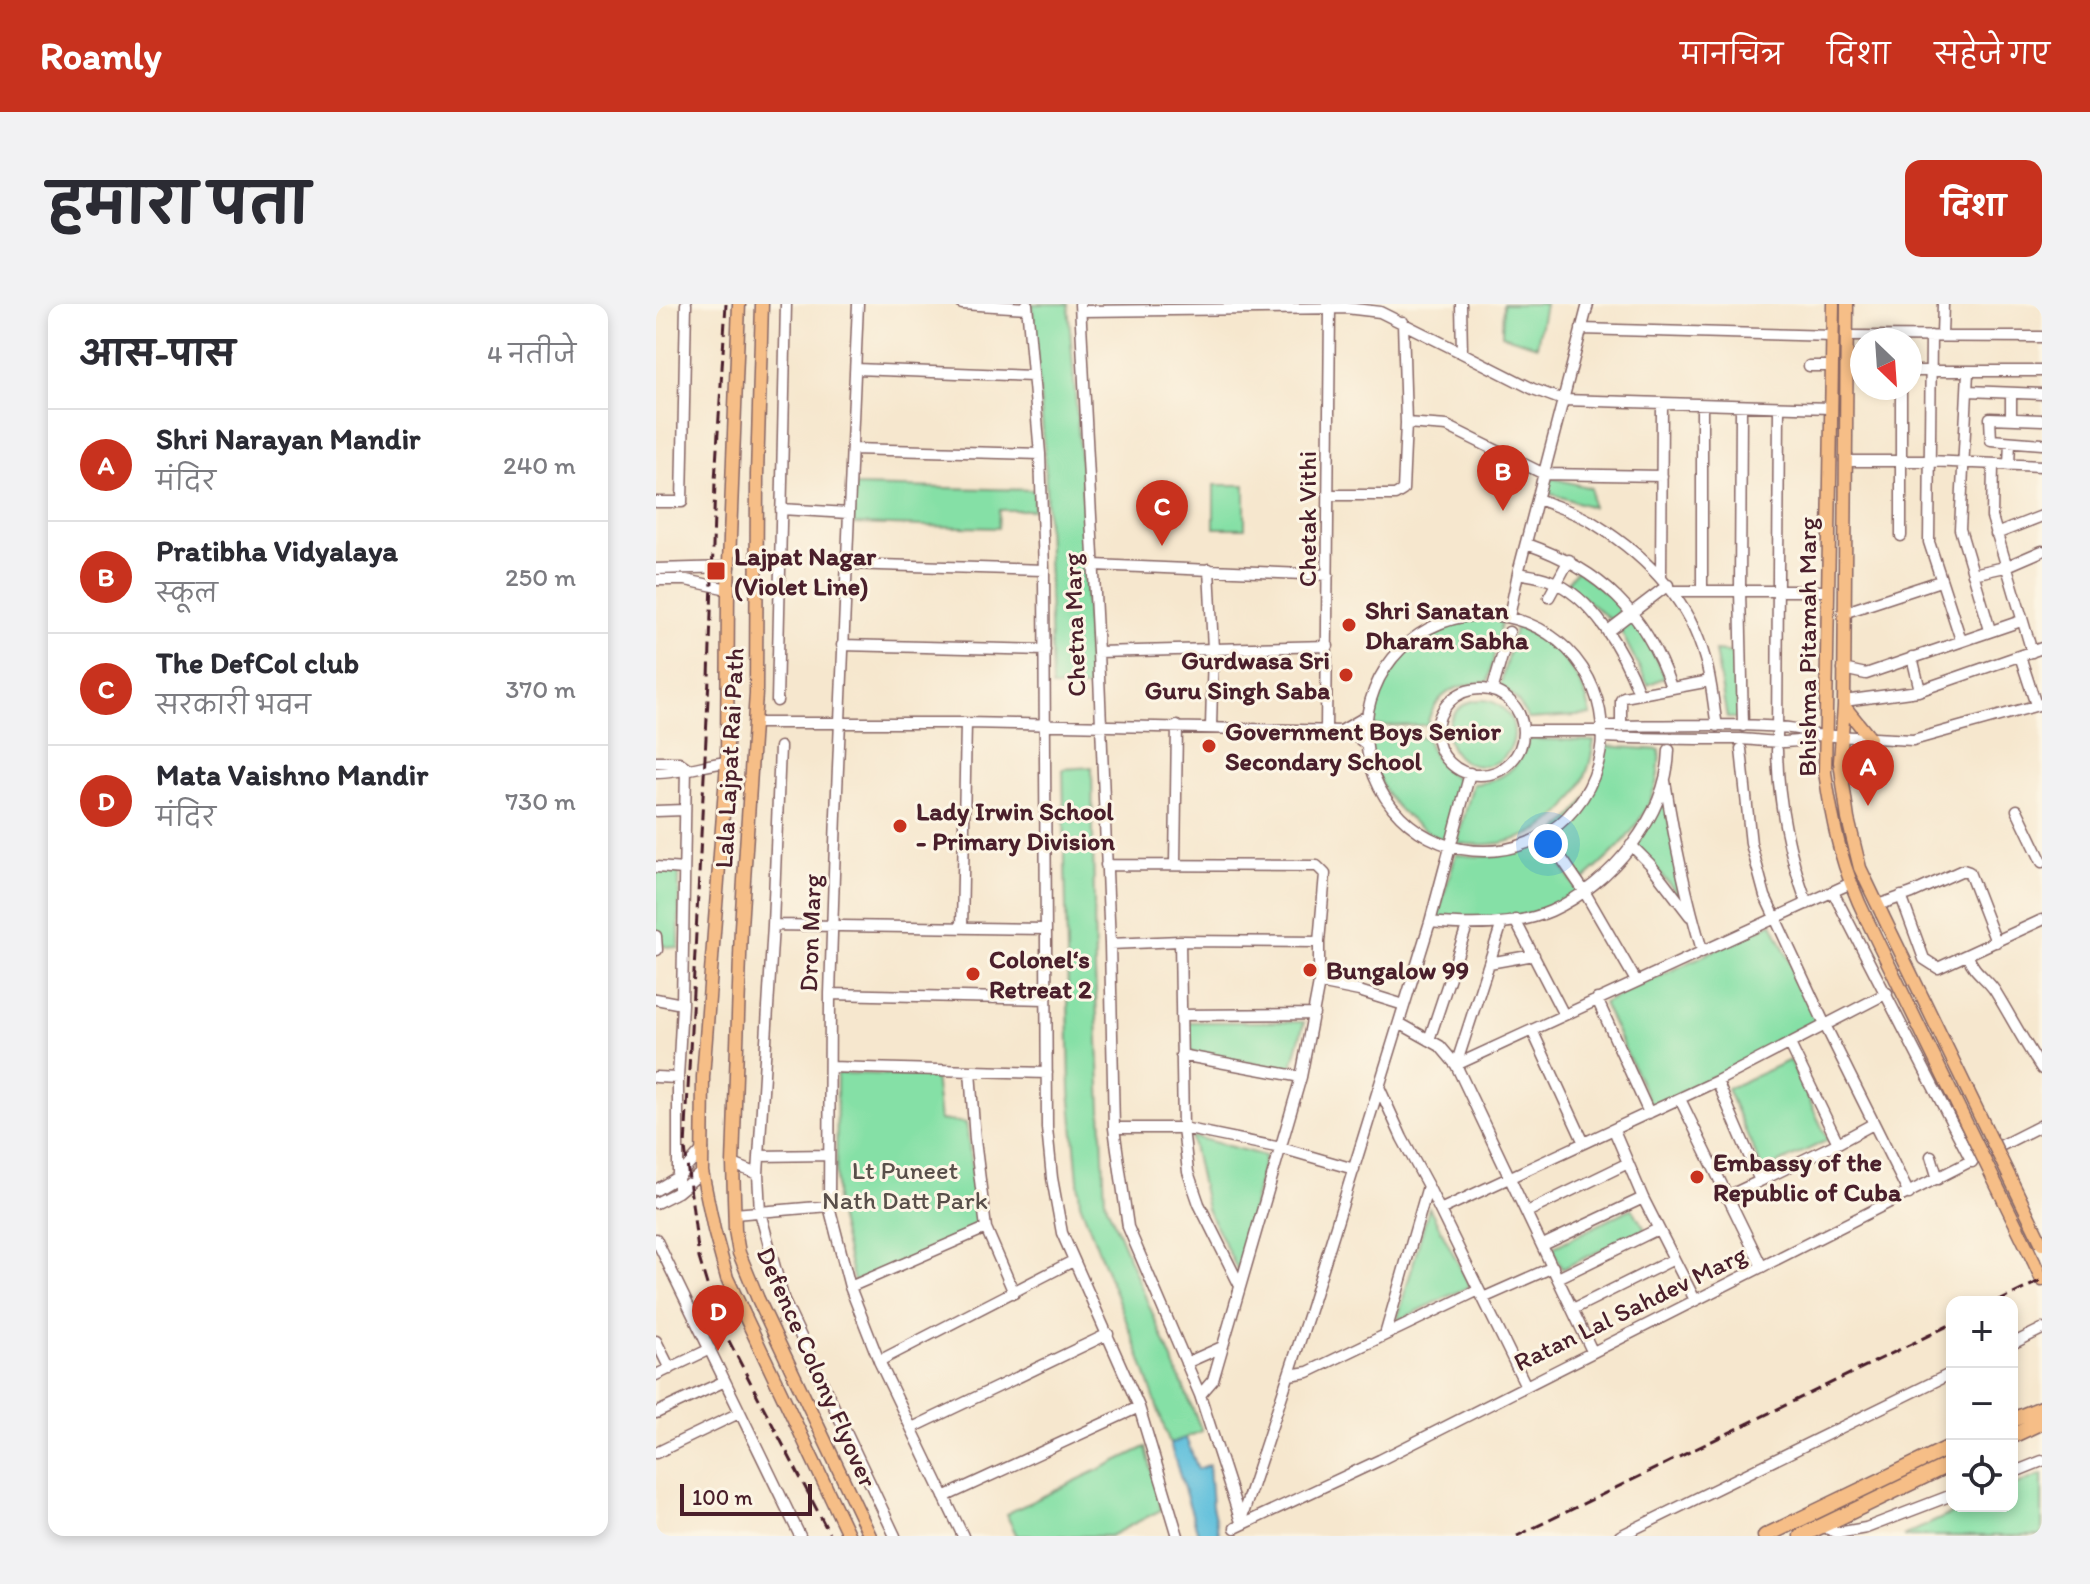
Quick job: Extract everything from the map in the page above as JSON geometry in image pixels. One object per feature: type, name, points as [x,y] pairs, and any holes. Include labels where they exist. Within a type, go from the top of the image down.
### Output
[{"type":"highway","points":[[2018,1418],[2042,1408]]},
{"type":"highway","points":[[2018,1433],[2042,1422]]},
{"type":"highway","points":[[1765,1536],[1946,1449]]},
{"type":"highway","points":[[1811,1532],[1946,1466]]},
{"type":"main road","name":"Lala Lajpat Rai Path","points":[[702,1172],[703,1077],[727,762],[728,589],[739,304]]},
{"type":"main road","name":"Lala Lajpat Rai Path","points":[[734,1214],[741,927],[755,723],[762,304]]},
{"type":"main road","name":"Bhishma Pitamah Marg","points":[[1833,304],[1828,591],[1820,736],[1832,820],[1849,884],[2042,1280]]},
{"type":"main road","name":"Bhishma Pitamah Marg","points":[[1847,304],[1844,704],[1840,762],[1848,819],[1860,868],[2042,1244]]},
{"type":"main road","points":[[1840,762],[1870,738],[1844,704]]},
{"type":"main road","name":"Defence Colony Flyover","points":[[702,1172],[727,1278],[849,1536]]},
{"type":"main road","name":"Defence Colony Flyover","points":[[734,1214],[739,1253],[758,1299],[870,1536]]},
{"type":"street","points":[[656,502],[682,502],[686,304]]},
{"type":"street","points":[[777,701],[786,304]]},
{"type":"street","name":"Dron Marg","points":[[858,304],[830,994],[829,1206],[850,1287],[879,1361],[963,1536]]},
{"type":"street","points":[[962,304],[1027,306],[1040,454],[1044,570],[1046,929],[1042,962],[1046,999],[1047,1128],[1052,1178],[1062,1233],[1139,1407],[1178,1536]]},
{"type":"street","points":[[1461,304],[1462,353]]},
{"type":"street","points":[[1509,617],[1588,304]]},
{"type":"street","points":[[1943,304],[1932,372],[1929,542],[1961,640]]},
{"type":"street","points":[[1080,308],[1380,308],[1533,389],[1563,400],[1831,408]]},
{"type":"street","name":"Chetna Marg","points":[[1080,308],[1098,652],[1114,1128],[1128,1227],[1200,1395],[1239,1523]]},
{"type":"street","name":"Chetak Vithi","points":[[1326,731],[1330,308]]},
{"type":"street","points":[[1329,495],[1401,493],[1406,423],[1403,322]]},
{"type":"street","points":[[1581,329],[1833,336]]},
{"type":"street","points":[[1847,336],[2042,337]]},
{"type":"street","points":[[1809,366],[1832,366]]},
{"type":"street","points":[[1846,367],[1850,367]]},
{"type":"street","points":[[856,369],[1032,376]]},
{"type":"street","points":[[1922,372],[2042,371]]},
{"type":"street","points":[[1968,372],[1960,529],[1990,630]]},
{"type":"street","points":[[1968,391],[2042,394]]},
{"type":"street","points":[[2011,393],[2011,418]]},
{"type":"street","points":[[1901,400],[1901,536]]},
{"type":"street","points":[[1662,403],[1667,584]]},
{"type":"street","points":[[1702,405],[1702,590]]},
{"type":"street","points":[[1741,407],[1743,726]]},
{"type":"street","points":[[1779,407],[1777,745],[1785,827],[1794,870],[1807,904]]},
{"type":"street","points":[[2042,420],[1990,418],[1991,440],[2042,444]]},
{"type":"street","points":[[1406,423],[1447,426],[1544,474],[1662,476]]},
{"type":"street","points":[[2009,465],[2010,442]]},
{"type":"street","points":[[852,449],[1040,454]]},
{"type":"street","points":[[1845,461],[2042,466]]},
{"type":"street","points":[[1844,704],[1920,690],[2037,650],[2021,621],[1990,511],[1993,465]]},
{"type":"street","points":[[1538,499],[1593,522],[1667,584],[1698,638],[1710,681],[1717,726]]},
{"type":"street","points":[[781,509],[848,513]]},
{"type":"street","points":[[1996,534],[2042,516]]},
{"type":"street","points":[[1527,544],[1569,560],[1612,591],[1634,612],[1659,656],[1671,687]]},
{"type":"street","points":[[1973,574],[2041,555]]},
{"type":"street","points":[[1549,597],[1569,560]]},
{"type":"street","points":[[847,564],[1044,570]]},
{"type":"street","points":[[1094,565],[1328,575]]},
{"type":"street","points":[[656,580],[730,567]]},
{"type":"street","points":[[656,569],[686,574],[728,589]]},
{"type":"street","points":[[1209,569],[1213,649],[1211,727]]},
{"type":"street","points":[[1518,573],[1556,583],[1585,606],[1608,631],[1639,693]]},
{"type":"street","points":[[1843,613],[1940,581]]},
{"type":"street","points":[[1667,584],[1702,590],[1828,591]]},
{"type":"street","points":[[1608,631],[1667,584]]},
{"type":"street","points":[[1466,616],[1509,617],[1530,623],[1550,634],[1581,664],[1592,683],[1600,704],[1597,770],[1582,800],[1545,834],[1528,842],[1489,851],[1451,846],[1415,829],[1387,800],[1373,773],[1366,744],[1367,716],[1381,676],[1393,658],[1426,630],[1466,616]]},
{"type":"street","points":[[1843,669],[1866,674],[2021,621]]},
{"type":"street","points":[[1492,691],[1509,632]]},
{"type":"street","points":[[842,645],[1045,650]]},
{"type":"street","points":[[1098,652],[1328,646]]},
{"type":"street","points":[[1523,731],[1601,731],[1777,745],[1820,736],[1913,740],[2039,704],[2020,656]]},
{"type":"street","points":[[1912,657],[1920,690]]},
{"type":"street","points":[[1621,727],[1622,698],[1710,681]]},
{"type":"street","points":[[1477,689],[1492,691],[1501,694],[1514,706],[1523,731],[1520,748],[1510,762],[1496,772],[1470,773],[1456,767],[1442,750],[1438,736],[1439,721],[1450,701],[1463,693],[1477,689]]},
{"type":"street","points":[[1341,731],[1367,716]]},
{"type":"street","points":[[755,723],[1046,724],[1341,731],[1351,733],[1366,744]]},
{"type":"street","points":[[962,928],[966,723]]},
{"type":"street","points":[[1175,864],[1177,726]]},
{"type":"street","points":[[1601,731],[1621,727],[1743,726],[1809,730],[1820,736]]},
{"type":"street","points":[[780,747],[758,1174],[760,1212],[784,1301],[895,1536]]},
{"type":"street","points":[[1741,749],[1753,855],[1774,918],[1909,1194]]},
{"type":"street","points":[[1430,922],[1467,926],[1502,923],[1550,911],[1584,891],[1631,845],[1653,809],[1665,780],[1669,750]]},
{"type":"street","points":[[656,762],[679,762],[686,767]]},
{"type":"street","points":[[656,773],[678,773],[686,767],[727,762]]},
{"type":"street","points":[[678,1192],[686,767]]},
{"type":"street","points":[[1239,1523],[1289,1375],[1399,1023],[1470,773]]},
{"type":"street","points":[[1665,780],[1675,847],[1702,950]]},
{"type":"street","points":[[656,811],[684,810]]},
{"type":"street","points":[[2017,810],[2042,862]]},
{"type":"street","points":[[1545,834],[1584,891],[1636,981]]},
{"type":"street","points":[[1631,845],[1650,864],[1693,920]]},
{"type":"street","points":[[1106,865],[1317,866],[1325,874],[1319,983],[1301,1077],[1213,1380],[1200,1395]]},
{"type":"street","points":[[656,867],[684,869]]},
{"type":"street","points":[[1880,909],[1901,896],[1963,870],[1969,872],[1996,942]]},
{"type":"street","points":[[1456,1065],[1849,884]]},
{"type":"street","points":[[1833,892],[1972,1162]]},
{"type":"street","points":[[1901,896],[1924,959],[1938,968],[2042,920]]},
{"type":"street","points":[[1515,920],[1564,1015]]},
{"type":"street","points":[[1456,1065],[1502,923]]},
{"type":"street","points":[[773,925],[1046,929]]},
{"type":"street","points":[[1429,1040],[1467,926]]},
{"type":"street","points":[[656,936],[657,950]]},
{"type":"street","points":[[1180,941],[1183,1128],[1188,1172],[1199,1204],[1239,1284]]},
{"type":"street","points":[[1110,944],[1319,942]]},
{"type":"street","points":[[1489,963],[1534,955]]},
{"type":"street","points":[[1968,956],[1972,968],[1993,987],[2042,1069]]},
{"type":"street","points":[[1319,983],[1404,1005]]},
{"type":"street","points":[[1440,1210],[1680,1099],[1887,993]]},
{"type":"street","points":[[830,994],[1046,999]]},
{"type":"street","points":[[1597,999],[1649,1113]]},
{"type":"street","points":[[656,1001],[682,1004]]},
{"type":"street","points":[[1181,1015],[1314,1014]]},
{"type":"street","points":[[1399,1023],[1440,1046],[1456,1065],[1592,1351]]},
{"type":"street","points":[[1532,1030],[1584,1143]]},
{"type":"street","points":[[1790,1044],[1838,1143]]},
{"type":"street","points":[[1181,1055],[1301,1077]]},
{"type":"street","points":[[830,1067],[1047,1073]]},
{"type":"street","points":[[970,1071],[986,1228],[1014,1293]]},
{"type":"street","points":[[656,1077],[678,1078]]},
{"type":"street","points":[[1717,1081],[1760,1181]]},
{"type":"street","points":[[1379,1087],[1525,1384]]},
{"type":"street","points":[[1680,1099],[1762,1267]]},
{"type":"street","points":[[1726,1197],[1873,1124]]},
{"type":"street","name":"Ratan Lal Sahdev Marg","points":[[1239,1523],[1380,1460],[1525,1384],[1559,1362],[1592,1351],[1695,1300],[1724,1281],[1762,1267],[2042,1125]]},
{"type":"street","points":[[1114,1128],[1183,1128],[1281,1148],[1354,1169]]},
{"type":"street","points":[[1614,1130],[1626,1164],[1695,1300]]},
{"type":"street","points":[[790,1142],[790,1156]]},
{"type":"street","points":[[656,1190],[679,1176],[703,1149]]},
{"type":"street","points":[[759,1156],[829,1155]]},
{"type":"street","points":[[1931,1156],[1938,1179]]},
{"type":"street","points":[[733,1164],[758,1174]]},
{"type":"street","points":[[1527,1212],[1626,1164]]},
{"type":"street","points":[[656,1203],[678,1192],[702,1172]]},
{"type":"street","points":[[1385,1335],[1428,1186]]},
{"type":"street","points":[[1543,1245],[1643,1198]]},
{"type":"street","points":[[734,1214],[829,1206]]},
{"type":"street","points":[[850,1287],[986,1228]]},
{"type":"street","points":[[1558,1278],[1658,1229]]},
{"type":"street","points":[[656,1239],[800,1536]]},
{"type":"street","points":[[1573,1309],[1674,1259]]},
{"type":"street","points":[[879,1361],[1073,1261]]},
{"type":"street","points":[[1289,1375],[1308,1372],[1385,1335],[1553,1267]]},
{"type":"street","points":[[2018,1341],[2042,1329]]},
{"type":"street","points":[[912,1428],[1108,1334]]},
{"type":"street","points":[[656,1341],[670,1369]]},
{"type":"street","points":[[1186,1363],[1222,1347]]},
{"type":"street","points":[[656,1375],[710,1349]]},
{"type":"street","points":[[1620,1536],[1946,1376]]},
{"type":"street","points":[[656,1413],[725,1381]]},
{"type":"street","points":[[944,1497],[1139,1407]]},
{"type":"street","points":[[656,1453],[739,1413]]},
{"type":"street","points":[[2018,1471],[2042,1461]]},
{"type":"street","points":[[1811,1532],[1852,1531],[1946,1497]]},
{"type":"green space","points":[[1032,304],[1068,304],[1082,479],[1089,688],[1052,687],[1045,455]]},
{"type":"green space","points":[[1503,304],[1545,304],[1537,346],[1502,335]]},
{"type":"green space","points":[[1548,477],[1591,488],[1592,507],[1545,492]]},
{"type":"green space","points":[[1214,485],[1245,485],[1245,528],[1214,528]]},
{"type":"green space","points":[[854,486],[1034,490],[1033,510],[999,510],[998,528],[853,524]]},
{"type":"green space","points":[[1577,570],[1626,609],[1615,623],[1566,584]]},
{"type":"green space","points":[[1487,618],[1502,620],[1488,682],[1449,692],[1436,705],[1427,725],[1372,726],[1381,692],[1409,648],[1438,628],[1455,622]]},
{"type":"green space","points":[[1635,618],[1665,677],[1648,685],[1618,626]]},
{"type":"green space","points":[[1516,625],[1543,640],[1565,660],[1581,685],[1591,715],[1528,719],[1517,700],[1500,686]]},
{"type":"green space","points":[[1715,651],[1737,653],[1737,718],[1727,718]]},
{"type":"green space","points":[[1481,700],[1494,702],[1509,715],[1514,733],[1512,746],[1499,761],[1481,766],[1468,764],[1453,751],[1448,733],[1450,720],[1463,705]]},
{"type":"green space","points":[[1426,737],[1439,763],[1462,781],[1445,841],[1415,823],[1392,801],[1376,773],[1369,738]]},
{"type":"green space","points":[[1529,739],[1594,741],[1588,768],[1578,791],[1552,821],[1518,839],[1478,845],[1457,843],[1473,784],[1493,780],[1509,771],[1521,758]]},
{"type":"green space","points":[[1605,746],[1660,750],[1657,778],[1650,801],[1635,827],[1616,850],[1583,880],[1552,836],[1587,796]]},
{"type":"green space","points":[[1092,767],[1095,972],[1105,1201],[1202,1431],[1170,1444],[1138,1351],[1080,1203],[1070,1090],[1063,769]]},
{"type":"green space","points":[[1664,796],[1684,902],[1636,845]]},
{"type":"green space","points":[[1544,839],[1578,891],[1544,909],[1518,917],[1478,920],[1437,918],[1456,854],[1501,855]]},
{"type":"green space","points":[[656,870],[679,870],[679,948],[664,946],[656,940]]},
{"type":"green space","points":[[1772,923],[1819,1024],[1652,1107],[1603,1003]]},
{"type":"green space","points":[[1183,1022],[1304,1022],[1291,1070],[1185,1051]]},
{"type":"green space","points":[[1790,1060],[1828,1140],[1763,1171],[1727,1089]]},
{"type":"green space","name":"Lt Puneet Nath Datt Park","points":[[837,1073],[935,1076],[940,1120],[966,1123],[980,1229],[854,1282],[836,1207]]},
{"type":"green space","points":[[1191,1136],[1265,1156],[1238,1271],[1207,1209]]},
{"type":"green space","points":[[1429,1207],[1470,1286],[1397,1321]]},
{"type":"green space","points":[[1632,1208],[1645,1229],[1562,1269],[1552,1248]]},
{"type":"green space","points":[[1146,1447],[1161,1510],[1110,1536],[1017,1536],[1006,1514]]},
{"type":"green space","points":[[2042,1474],[2042,1536],[1903,1536],[1955,1512],[2018,1512],[2018,1484]]},
{"type":"water","points":[[1186,1438],[1198,1469],[1209,1465],[1212,1506],[1219,1536],[1199,1536],[1170,1444]]},
{"type":"railway","points":[[726,304],[685,1148],[699,1258],[717,1318],[829,1533]]},
{"type":"railway","points":[[2009,1296],[2042,1280]]},
{"type":"railway","points":[[1517,1536],[1946,1327]]},
{"type":"place","name":"Pratibha Vidyalaya","points":[[1503,511]]},
{"type":"place","name":"The DefCol club","points":[[1162,546]]},
{"type":"place","name":"Lajpat Nagar (Violet Line)","points":[[716,571]]},
{"type":"place","name":"Shri Sanatan Dharam Sabha","points":[[1349,625]]},
{"type":"place","name":"Gurdwasa Sri Guru Singh Saba","points":[[1346,675]]},
{"type":"place","name":"Government Boys Senior Secondary School","points":[[1209,746]]},
{"type":"place","name":"Shri Narayan Mandir","points":[[1868,806]]},
{"type":"place","name":"Lady Irwin School - Primary Division","points":[[900,826]]},
{"type":"place","name":"Bungalow 99","points":[[1310,970]]},
{"type":"place","name":"Colonel‘s Retreat 2","points":[[973,974]]},
{"type":"place","name":"Embassy of the Republic of Cuba","points":[[1697,1177]]},
{"type":"place","name":"Mata Vaishno Mandir","points":[[718,1351]]}]
